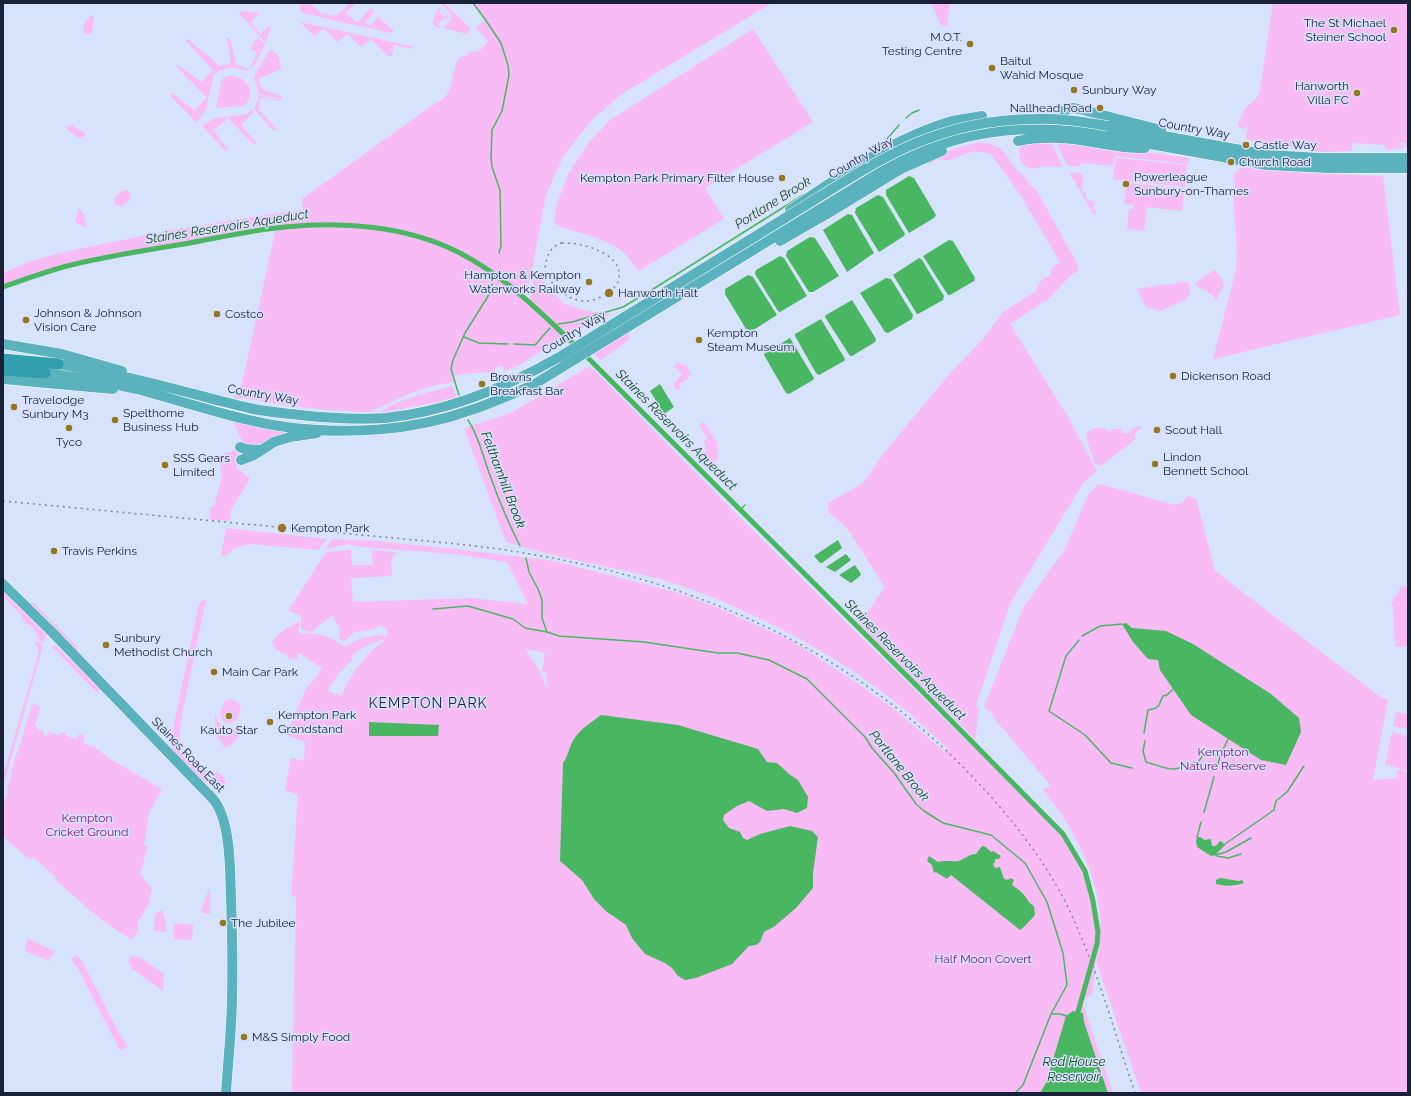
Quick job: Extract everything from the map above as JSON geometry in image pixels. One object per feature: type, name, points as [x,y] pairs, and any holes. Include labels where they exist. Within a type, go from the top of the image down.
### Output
[{"type":"highway","points":[[1063,111],[1072,108],[1079,109],[1181,134],[1219,147]]},
{"type":"highway","points":[[762,232],[781,216],[821,189],[905,140],[952,121],[982,116]]},
{"type":"highway","name":"Country Way","points":[[135,389],[248,419],[286,426],[327,431],[383,429],[417,424],[458,414],[503,398],[532,385],[563,361],[762,232],[886,158],[923,140],[954,130],[986,123],[1036,119],[1065,120],[1108,126],[1269,155],[1313,158],[1408,158]]},
{"type":"highway","name":"Country Way","points":[[166,386],[251,408],[333,418],[386,418],[430,410],[466,400],[507,385],[563,361],[700,283],[885,169],[923,150],[959,138],[1000,130],[1035,128],[1065,130],[1109,136],[1267,165],[1328,168],[1408,168]]},
{"type":"highway","points":[[1018,141],[1034,137],[1054,137],[1135,149],[1159,146]]},
{"type":"highway","points":[[700,283],[787,237],[918,160],[975,140],[988,140]]},
{"type":"highway","points":[[1347,158],[1408,153]]},
{"type":"highway","points":[[1328,168],[1408,174]]},
{"type":"highway","points":[[3,344],[39,349],[85,360],[166,386]]},
{"type":"highway","points":[[3,359],[58,364],[166,386]]},
{"type":"highway","points":[[3,370],[45,373],[80,378],[135,389]]},
{"type":"highway","points":[[3,379],[110,389],[135,389]]},
{"type":"highway","points":[[241,460],[254,455],[259,450],[274,442],[290,437],[327,431]]},
{"type":"highway","points":[[240,447],[259,450]]},
{"type":"highway","name":"Staines Road East","points":[[3,584],[50,630],[213,800],[222,813],[228,846],[233,952],[232,1011],[226,1093]]},
{"type":"green space","points":[[301,3],[310,3],[323,15],[326,13],[333,16],[339,14],[349,3],[357,3],[346,13],[357,23],[371,8],[375,11],[365,22],[370,26],[378,17],[394,31],[391,33],[302,13],[300,9]]},
{"type":"green space","points":[[440,3],[444,3],[471,29],[467,34],[443,28],[451,20],[451,17],[448,10]]},
{"type":"green space","points":[[474,3],[772,3],[622,94],[592,120],[564,155],[546,195],[532,270],[524,299],[529,302],[533,289],[534,272],[564,304],[587,311],[612,314],[573,332],[516,367],[505,371],[501,366],[496,367],[494,372],[453,375],[454,382],[419,390],[370,412],[326,410],[234,398],[236,394],[240,393],[276,228],[105,257],[36,275],[3,287],[3,273],[31,261],[64,252],[167,231],[303,210],[302,199],[441,100],[448,93],[456,64],[461,56],[468,56],[468,52],[476,52],[480,50],[488,41],[476,28],[485,20]]},
{"type":"green space","points":[[931,3],[950,3],[947,26],[941,25]]},
{"type":"green space","points":[[1273,3],[1406,3],[1408,5],[1408,148],[1406,147],[1405,142],[1398,143],[1403,145],[1404,148],[1386,150],[1384,145],[1353,143],[1351,151],[1322,152],[1247,140],[1246,134],[1249,126],[1242,129],[1239,127],[1238,123],[1246,107],[1256,99],[1260,90]]},
{"type":"green space","points":[[439,7],[441,9],[439,12],[444,17],[447,14],[447,20],[444,18],[438,24],[441,27],[438,28],[434,26],[433,19]]},
{"type":"green space","points":[[240,11],[259,13],[251,22],[260,34],[269,26],[271,27],[266,43],[239,13]]},
{"type":"green space","points":[[92,15],[94,17],[92,33],[86,34],[83,30],[84,26]]},
{"type":"green space","points":[[300,22],[411,46],[414,49],[394,45],[392,56],[388,56],[371,39],[361,47],[347,34],[337,42],[324,28],[314,36]]},
{"type":"green space","points":[[753,29],[813,122],[705,188],[724,219],[639,271],[625,254],[609,243],[556,224],[554,219],[557,204],[568,174],[587,145],[610,120]]},
{"type":"green space","points":[[227,38],[230,38],[236,64],[248,69],[247,71],[227,68],[214,74],[206,109],[197,123],[171,97],[172,93],[194,110],[207,98],[177,67],[178,65],[202,82],[213,70],[184,39],[189,40],[206,55],[207,54],[219,66],[231,63]]},
{"type":"green space","points":[[258,38],[265,44],[256,63],[249,71],[257,52],[251,49],[253,43]]},
{"type":"green space","points":[[272,50],[278,55],[281,69],[258,79],[263,90],[282,96],[281,99],[259,94],[254,77],[269,51]]},
{"type":"green space","points":[[229,76],[241,78],[245,82],[250,91],[248,101],[244,106],[216,108],[221,82],[223,78]]},
{"type":"green space","points":[[258,95],[281,100],[261,97],[258,109],[277,129],[274,131],[254,109],[258,100]]},
{"type":"green space","points":[[252,110],[254,111],[241,125],[257,143],[253,144],[227,117],[247,114]]},
{"type":"green space","points":[[225,117],[227,119],[214,130],[229,150],[225,150],[202,126],[215,118]]},
{"type":"green space","points":[[72,124],[85,133],[85,136],[79,138],[66,129]]},
{"type":"green space","points":[[1050,140],[1063,167],[1046,166],[1032,169],[1023,165],[1020,159],[1019,150],[1024,143]]},
{"type":"green space","points":[[1058,142],[1087,147],[1103,146],[1189,158],[1188,164],[1115,156],[1113,166],[1081,163],[1080,167],[1067,165],[1057,144]]},
{"type":"green space","points":[[977,143],[987,143],[1000,148],[1015,168],[1037,191],[1078,265],[1078,270],[1069,277],[1045,302],[1040,302],[1041,304],[1010,324],[1068,417],[1097,471],[1083,483],[1010,604],[976,705],[979,711],[975,739],[859,624],[885,587],[846,527],[829,513],[828,503],[863,483],[884,453],[946,378],[984,338],[1003,312],[1035,292],[1036,294],[1040,282],[1044,278],[1050,276],[1052,268],[1060,262],[1021,196],[991,154],[972,152],[952,160],[936,159],[933,163],[924,164],[923,160],[960,147]]},
{"type":"green space","points":[[1116,158],[1187,165],[1185,187],[1113,179]]},
{"type":"green space","points":[[1239,168],[1259,168],[1307,173],[1383,176],[1400,315],[1213,359],[1236,270],[1237,254],[1233,189],[1235,186],[1234,175]]},
{"type":"green space","points":[[1069,172],[1080,173],[1083,176],[1082,191],[1086,192],[1086,197],[1088,200],[1094,201],[1093,210],[1096,210],[1095,215],[1094,215]]},
{"type":"green space","points":[[1127,183],[1185,189],[1182,211],[1147,207],[1144,231],[1127,229],[1129,209],[1133,209],[1134,205],[1124,204]]},
{"type":"green space","points":[[127,190],[131,194],[129,201],[121,206],[115,205],[116,197]]},
{"type":"green space","points":[[79,207],[84,215],[87,228],[75,222]]},
{"type":"green space","points":[[1214,270],[1221,277],[1224,286],[1216,300],[1211,294],[1195,285],[1198,281]]},
{"type":"green space","points":[[1180,282],[1188,282],[1191,292],[1185,300],[1160,311],[1146,307],[1137,289],[1167,284],[1172,285]]},
{"type":"green space","points":[[627,331],[629,334],[629,340],[601,360],[593,353]]},
{"type":"green space","points":[[678,362],[682,365],[686,365],[691,374],[687,377],[688,379],[679,384],[681,388],[676,390],[674,385],[679,377],[683,375],[674,366]]},
{"type":"green space","name":"Half Moon Covert","points":[[590,366],[742,520],[971,745],[976,745],[1063,834],[1085,871],[1093,901],[1098,932],[1093,992],[1082,1002],[1113,1093],[292,1093],[296,897],[291,896],[298,795],[285,790],[291,758],[304,761],[305,742],[286,735],[307,687],[316,678],[322,668],[299,653],[296,660],[287,658],[287,654],[282,653],[274,647],[272,642],[281,632],[299,621],[300,626],[298,630],[300,634],[318,634],[345,647],[355,641],[365,638],[387,635],[387,630],[381,625],[374,629],[355,632],[343,642],[339,638],[340,628],[334,619],[334,615],[312,632],[301,630],[301,617],[288,611],[326,552],[351,550],[352,565],[373,565],[371,550],[396,552],[391,560],[392,576],[351,579],[353,602],[471,598],[528,604],[507,562],[454,554],[361,547],[347,544],[326,549],[332,539],[376,541],[554,561],[675,592],[718,608],[792,641],[894,709],[945,752],[947,748],[902,707],[851,670],[825,653],[741,609],[682,586],[655,578],[562,557],[506,542],[464,428],[511,413]],"holes":[[[383,639],[384,641],[377,646],[359,666],[349,680],[342,696],[328,691],[338,674],[353,659],[351,656],[366,646]],[[525,649],[545,653],[542,671],[546,672],[547,688],[539,670]]]},
{"type":"green space","points":[[453,386],[457,397],[380,413],[386,408],[404,400]]},
{"type":"green space","points":[[233,420],[294,433],[257,448],[245,445]]},
{"type":"green space","points":[[704,422],[717,442],[718,459],[713,465],[708,465],[702,457],[706,449],[704,441],[707,438],[699,425]]},
{"type":"green space","points":[[1142,426],[1142,428],[1134,435],[1136,439],[1101,466],[1095,464],[1086,437],[1088,431],[1096,428],[1105,428],[1109,432],[1113,429],[1120,429],[1123,433],[1128,433],[1133,428]]},
{"type":"green space","points":[[236,450],[238,454],[236,468],[250,479],[231,510],[230,521],[210,520],[211,506],[214,507],[222,476],[220,464],[224,453],[231,452]]},
{"type":"green space","name":"Kempton Nature Reserve","points":[[1100,484],[1175,505],[1183,502],[1188,496],[1196,498],[1215,571],[1379,696],[1388,700],[1373,780],[1398,778],[1397,771],[1401,769],[1408,773],[1408,1093],[1141,1093],[1096,961],[1100,948],[1101,922],[1094,881],[1086,861],[1067,823],[1042,789],[1051,786],[994,718],[993,714],[984,707],[1023,608],[1065,549],[1088,495],[1097,485]]},
{"type":"green space","points":[[226,528],[327,539],[318,550],[251,544],[237,547],[225,556],[221,556]]},
{"type":"green space","points":[[1402,586],[1408,588],[1408,646],[1397,647],[1395,646],[1393,606],[1391,603]]},
{"type":"green space","points":[[3,589],[47,632],[44,642],[40,641],[34,629],[23,621],[21,615],[3,596]]},
{"type":"green space","points":[[206,600],[182,715],[179,742],[182,751],[195,765],[203,771],[217,772],[223,776],[226,781],[222,791],[211,784],[203,783],[174,753],[171,745],[199,604]]},
{"type":"green space","points":[[34,603],[77,647],[77,650],[75,651],[30,605]]},
{"type":"green space","points":[[36,641],[41,643],[42,649],[3,787],[3,776],[39,652],[35,644]]},
{"type":"green space","points":[[55,645],[99,688],[98,694],[52,647]]},
{"type":"green space","points":[[231,699],[238,702],[241,709],[236,720],[229,724],[223,721],[220,714],[224,702]]},
{"type":"green space","name":"Kempton Cricket Ground","points":[[33,703],[38,705],[40,708],[35,724],[39,731],[42,730],[44,733],[43,735],[48,736],[47,734],[49,732],[59,735],[63,732],[66,733],[67,736],[76,739],[79,734],[84,736],[83,742],[88,746],[93,746],[110,759],[162,789],[149,813],[144,845],[148,846],[140,874],[152,889],[150,901],[137,922],[138,931],[132,939],[111,927],[101,919],[55,880],[56,877],[34,858],[29,859],[3,835],[3,804],[7,795],[7,787],[11,778],[14,760]]},
{"type":"green space","points":[[1396,712],[1408,714],[1408,729],[1393,726]]},
{"type":"green space","points":[[215,714],[219,723],[225,728],[236,729],[241,727],[236,740],[225,748],[216,732]]},
{"type":"green space","points":[[1392,732],[1408,736],[1408,770],[1385,765]]},
{"type":"green space","points":[[210,889],[210,914],[201,912]]},
{"type":"green space","points":[[162,910],[166,925],[166,932],[154,931],[155,914]]},
{"type":"green space","points":[[174,923],[193,925],[192,940],[174,939]]},
{"type":"green space","points":[[27,938],[55,952],[49,961],[25,951]]},
{"type":"green space","points":[[77,955],[83,963],[118,1031],[128,1047],[120,1050],[77,967],[71,959]]},
{"type":"green space","points":[[131,956],[139,957],[164,974],[163,991],[132,969],[128,961]]},
{"type":"water","points":[[909,176],[914,178],[936,215],[934,218],[909,233],[886,195],[886,190]]},
{"type":"water","points":[[878,195],[883,197],[905,234],[879,252],[855,213],[856,208]]},
{"type":"water","points":[[848,214],[852,215],[874,253],[847,272],[823,230]]},
{"type":"water","points":[[810,237],[815,238],[839,276],[813,292],[809,292],[786,256],[787,251]]},
{"type":"water","points":[[949,240],[953,241],[975,278],[974,281],[948,295],[923,256]]},
{"type":"water","points":[[780,256],[784,258],[807,296],[780,312],[755,274],[756,270]]},
{"type":"water","points":[[919,258],[922,260],[944,296],[943,300],[917,314],[893,275]]},
{"type":"water","points":[[748,275],[753,277],[777,315],[752,331],[746,329],[725,294],[725,289]]},
{"type":"water","points":[[886,278],[891,279],[913,315],[912,319],[888,333],[885,332],[860,293]]},
{"type":"water","points":[[852,300],[876,339],[875,342],[850,356],[825,317]]},
{"type":"water","points":[[821,319],[845,359],[819,375],[816,373],[795,334]]},
{"type":"water","points":[[790,338],[814,378],[789,394],[786,393],[764,355]]},
{"type":"water","points":[[660,384],[674,407],[664,414],[650,391]]},
{"type":"water","points":[[838,540],[842,548],[820,563],[814,556]]},
{"type":"water","points":[[846,554],[851,560],[835,572],[826,567]]},
{"type":"water","points":[[855,565],[861,574],[851,583],[839,575]]},
{"type":"water","points":[[1126,623],[1132,628],[1166,631],[1193,644],[1271,694],[1299,718],[1301,732],[1286,765],[1261,760],[1191,715],[1160,670],[1158,660],[1148,659],[1133,642],[1122,624]]},
{"type":"water","points":[[601,715],[678,725],[758,749],[767,762],[777,763],[798,780],[808,797],[807,808],[797,813],[784,809],[767,811],[749,801],[737,806],[724,815],[723,820],[729,828],[740,832],[743,838],[747,840],[760,834],[790,826],[812,831],[818,837],[813,873],[813,888],[796,908],[775,926],[764,932],[760,942],[756,945],[749,946],[732,964],[696,978],[685,980],[678,976],[672,968],[665,963],[645,954],[632,938],[626,925],[607,912],[594,899],[582,880],[560,861],[563,763],[572,742],[579,732]]},
{"type":"water","points":[[369,722],[439,725],[438,736],[369,736]]},
{"type":"water","points":[[1197,837],[1205,840],[1210,839],[1212,846],[1216,846],[1220,841],[1225,845],[1215,855],[1211,856],[1197,847]]},
{"type":"water","points":[[982,846],[1001,856],[999,859],[995,859],[993,864],[995,868],[1000,867],[1004,879],[1008,880],[1010,878],[1014,880],[1012,885],[1021,891],[1034,906],[1035,915],[1020,930],[951,875],[947,879],[936,872],[934,873],[932,865],[927,861],[929,856],[938,862],[958,861],[976,854]]},
{"type":"water","points":[[1220,878],[1239,881],[1242,880],[1244,883],[1230,886],[1216,884],[1216,880]]},
{"type":"water","name":"Red House Reservoir","points":[[1073,1011],[1083,1013],[1084,1022],[1108,1093],[1040,1093],[1046,1083],[1066,1016]]},
{"type":"waterway","name":"Felthamhill Brook","points":[[473,3],[501,43],[508,65],[509,75],[502,111],[492,130],[492,167],[500,190],[501,246],[499,253]]},
{"type":"waterway","name":"Portlane Brook","points":[[906,118],[919,110]]},
{"type":"waterway","name":"Portlane Brook","points":[[881,146],[899,125]]},
{"type":"waterway","name":"Portlane Brook","points":[[650,291],[803,195]]},
{"type":"waterway","name":"Staines Reservoirs Aqueduct","points":[[3,287],[45,272],[127,253],[260,230],[307,225],[352,225],[396,231],[417,236],[458,252],[507,283],[577,347]]},
{"type":"waterway","name":"Felthamhill Brook","points":[[459,395],[451,369],[453,360],[465,333],[490,293],[492,284]]},
{"type":"waterway","name":"Portlane Brook","points":[[558,324],[572,322],[623,307],[643,295]]},
{"type":"waterway","name":"Portlane Brook","points":[[514,344],[535,345],[550,328]]},
{"type":"waterway","name":"Portlane Brook","points":[[464,337],[479,343],[508,344]]},
{"type":"waterway","name":"Staines Reservoirs Aqueduct","points":[[583,353],[1063,834],[1085,871],[1093,901],[1098,932],[1097,944],[1078,1012]]},
{"type":"waterway","name":"Felthamhill Brook","points":[[468,420],[476,434],[497,495],[520,546]]},
{"type":"waterway","name":"Staines Reservoirs Aqueduct","points":[[740,510],[745,505]]},
{"type":"waterway","name":"Felthamhill Brook","points":[[526,558],[529,572],[542,600],[542,618],[547,632]]},
{"type":"waterway","name":"Portlane Brook","points":[[433,609],[468,606],[513,619],[525,628],[559,636],[644,642],[718,653],[737,653],[769,660],[807,679],[865,737],[872,748],[895,774],[916,804],[943,823],[991,835],[1025,863],[1047,902],[1063,953],[1067,985],[1051,1014],[1023,1085],[1015,1093]]},
{"type":"waterway","points":[[1082,636],[1100,626],[1122,624]]},
{"type":"waterway","points":[[1079,640],[1066,656],[1049,711],[1085,735],[1111,763],[1132,768]]},
{"type":"waterway","points":[[1144,733],[1148,710],[1156,708],[1163,696],[1167,695],[1173,689]]},
{"type":"waterway","points":[[1218,764],[1228,739]]},
{"type":"waterway","points":[[1145,741],[1143,751],[1146,762],[1169,769],[1198,762],[1205,753],[1211,753],[1219,756]]},
{"type":"waterway","points":[[1225,844],[1274,810],[1276,801],[1287,792],[1304,766]]},
{"type":"waterway","points":[[1204,812],[1214,777]]},
{"type":"waterway","points":[[1197,837],[1201,822]]},
{"type":"waterway","points":[[1215,855],[1226,852],[1251,838]]},
{"type":"waterway","points":[[1217,856],[1228,858],[1241,854]]},
{"type":"waterway","points":[[1051,1014],[1061,1014],[1066,1016]]},
{"type":"railway","points":[[562,243],[589,247],[608,256],[618,269],[618,283],[612,290],[597,299],[580,301],[563,293],[549,279],[545,269],[546,260],[549,253],[554,247],[562,243]]},
{"type":"railway","points":[[3,501],[457,544],[527,553],[596,567],[662,586],[726,609],[788,638],[847,673],[903,713],[957,761],[999,806],[1025,838],[1059,890],[1082,939],[1101,990],[1135,1093]]},
{"type":"place","name":"The St Michael Steiner School","points":[[1394,30]]},
{"type":"place","name":"M.O.T. Testing Centre","points":[[970,44]]},
{"type":"place","name":"Baitul Wahid Mosque","points":[[992,68]]},
{"type":"place","name":"Sunbury Way","points":[[1074,90]]},
{"type":"place","name":"Hanworth Villa FC","points":[[1357,93]]},
{"type":"place","name":"Nallhead Road","points":[[1100,108]]},
{"type":"place","name":"Castle Way","points":[[1246,145]]},
{"type":"place","name":"Church Road","points":[[1231,162]]},
{"type":"place","name":"Kempton Park Primary Filter House","points":[[782,178]]},
{"type":"place","name":"Powerleague Sunbury-on-Thames","points":[[1126,184]]},
{"type":"place","name":"Hampton & Kempton Waterworks Railway","points":[[589,282]]},
{"type":"place","name":"Hanworth Halt","points":[[609,293]]},
{"type":"place","name":"Costco","points":[[217,314]]},
{"type":"place","name":"Johnson & Johnson Vision Care","points":[[26,320]]},
{"type":"place","name":"Kempton Steam Museum","points":[[699,340]]},
{"type":"place","name":"Dickenson Road","points":[[1173,376]]},
{"type":"place","name":"Browns Breakfast Bar","points":[[482,384]]},
{"type":"place","name":"Travelodge Sunbury M3","points":[[14,407]]},
{"type":"place","name":"Spelthorne Business Hub","points":[[115,420]]},
{"type":"place","name":"Tyco","points":[[69,428]]},
{"type":"place","name":"Scout Hall","points":[[1157,430]]},
{"type":"place","name":"Lindon Bennett School","points":[[1155,464]]},
{"type":"place","name":"SSS Gears Limited","points":[[165,465]]},
{"type":"place","name":"Kempton Park","points":[[282,528]]},
{"type":"place","name":"Travis Perkins","points":[[54,551]]},
{"type":"place","name":"Sunbury Methodist Church","points":[[106,645]]},
{"type":"place","name":"Main Car Park","points":[[214,672]]},
{"type":"place","name":"Kauto Star","points":[[229,716]]},
{"type":"place","name":"Kempton Park Grandstand","points":[[270,722]]},
{"type":"place","name":"The Jubilee","points":[[223,923]]},
{"type":"place","name":"M&S Simply Food","points":[[244,1037]]},
{"type":"district","name":"KEMPTON PARK","points":[[428,704]]}]
